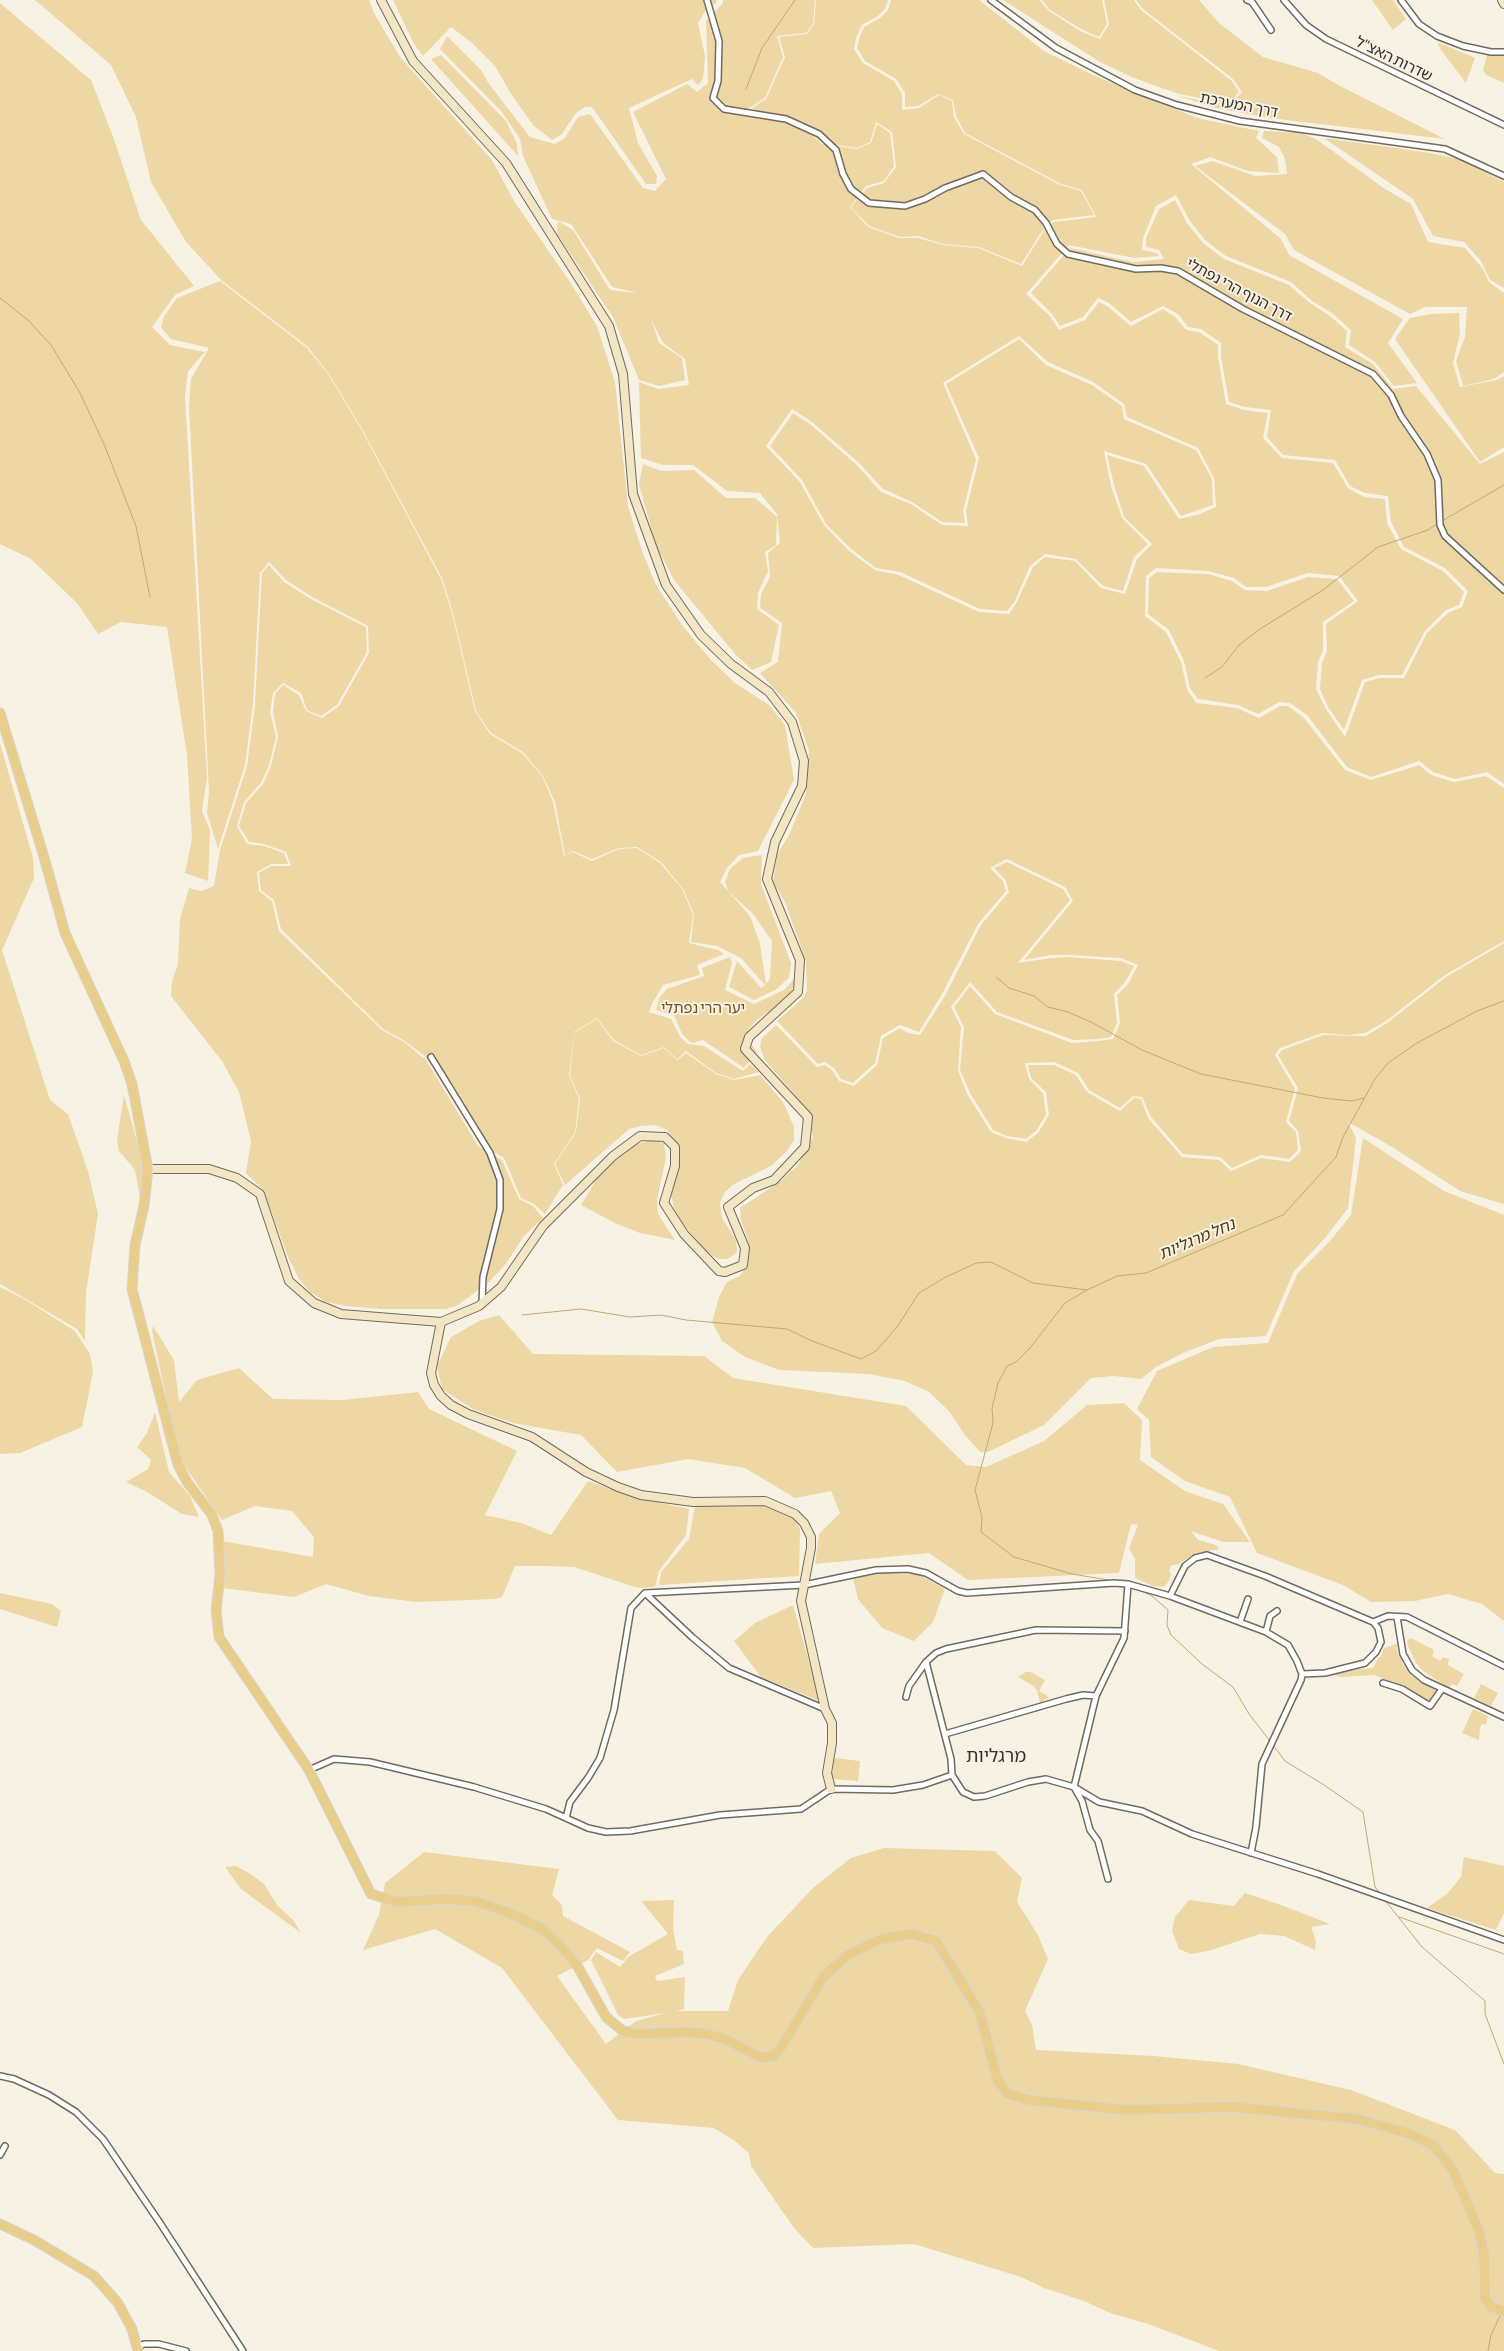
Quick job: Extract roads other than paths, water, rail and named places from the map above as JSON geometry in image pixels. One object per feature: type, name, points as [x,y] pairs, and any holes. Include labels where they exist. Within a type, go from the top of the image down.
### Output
[{"type":"main road","points":[[148,1169],[209,1169],[237,1178],[260,1194],[289,1281],[314,1303],[341,1314],[441,1322],[482,1304],[500,1287],[543,1226],[613,1156],[640,1136],[664,1137],[675,1147],[674,1166],[664,1203],[684,1234],[719,1271],[725,1272],[743,1265],[745,1248],[728,1206],[753,1188],[774,1180],[805,1147],[808,1117],[744,1049],[749,1037],[798,992],[800,960],[767,879],[775,842],[802,786],[804,761],[792,722],[768,692],[731,664],[701,635],[666,585],[633,494],[623,374],[609,326],[506,162],[413,61],[381,0]]},
{"type":"main road","points":[[1502,0],[1504,4]]},
{"type":"main road","points":[[0,713],[65,933],[124,1061],[129,1076],[148,1169],[144,1206],[135,1245],[132,1289],[178,1465],[187,1482],[212,1515],[218,1531],[220,1568],[216,1616],[219,1637],[309,1770],[371,1894],[397,1902],[445,1899],[474,1901],[498,1908],[542,1930],[559,1944],[578,1967],[606,2017],[627,2032],[638,2034],[696,2032],[727,2040],[762,2058],[773,2056],[782,2046],[824,1976],[848,1955],[881,1939],[911,1934],[936,1941],[979,2011],[998,2080],[1008,2094],[1029,2100],[1125,2110],[1232,2106],[1358,2119],[1410,2134],[1433,2145],[1453,2170],[1479,2231],[1484,2254],[1485,2298],[1491,2307],[1504,2311]]},
{"type":"main road","points":[[441,1322],[431,1373],[434,1384],[441,1396],[451,1405],[468,1414],[532,1437],[586,1472],[618,1487],[642,1495],[693,1502],[765,1501],[790,1512],[804,1523],[811,1537],[811,1554],[801,1601],[825,1709],[832,1723],[832,1744],[827,1772],[831,1789]]},
{"type":"main road","points":[[0,2224],[34,2240],[94,2276],[118,2303],[132,2329],[137,2349]]},
{"type":"street","name":"דרך הנוף הרי נפתלי","points":[[707,0],[719,41],[718,81],[713,98],[724,108],[786,119],[819,134],[836,150],[840,168],[851,189],[869,204],[905,206],[983,174],[1011,197],[1035,210],[1046,222],[1057,244],[1068,254],[1136,270],[1161,268],[1178,270],[1243,308],[1374,374],[1391,395],[1401,416],[1427,454],[1438,480],[1440,525],[1444,536],[1504,590]]},
{"type":"street","name":"דרך המערכת","points":[[991,0],[1056,48],[1135,90],[1177,105],[1240,121],[1445,149],[1504,176]]},
{"type":"street","points":[[1247,0],[1252,2],[1271,30]]},
{"type":"street","name":"שדרות האצ\"ל","points":[[1284,0],[1306,25],[1326,39],[1504,125]]},
{"type":"street","points":[[1401,0],[1419,24],[1437,36],[1472,49],[1504,52]]},
{"type":"street","points":[[431,1057],[490,1153],[500,1180],[500,1209],[483,1277],[482,1304]]},
{"type":"street","points":[[1170,1596],[1185,1566],[1195,1558],[1207,1555],[1306,1592],[1373,1622],[1378,1628],[1381,1642],[1365,1664],[1325,1673],[1302,1674]]},
{"type":"street","points":[[566,1818],[570,1802],[600,1758],[614,1710],[631,1608],[645,1593],[804,1585],[876,1570],[908,1569],[926,1573],[949,1587],[968,1593],[1093,1584],[1128,1584],[1170,1596],[1266,1632],[1288,1646],[1298,1661],[1302,1674],[1287,1713],[1262,1764],[1256,1827],[1251,1853]]},
{"type":"street","points":[[1108,1879],[1098,1841],[1090,1830],[1082,1801],[1074,1786],[1096,1696],[1121,1648],[1125,1631],[1128,1584]]},
{"type":"street","points":[[645,1593],[692,1637],[729,1668],[825,1709]]},
{"type":"street","points":[[1240,1622],[1248,1599]]},
{"type":"street","points":[[1266,1632],[1270,1616],[1277,1612]]},
{"type":"street","points":[[1373,1622],[1388,1616],[1407,1617],[1504,1666]]},
{"type":"street","points":[[1396,1617],[1403,1654],[1412,1670],[1424,1680],[1504,1717]]},
{"type":"street","points":[[906,1697],[909,1686],[926,1662],[936,1653],[946,1649],[1036,1630],[1125,1631]]},
{"type":"street","points":[[926,1662],[952,1775],[963,1792],[974,1797],[985,1796],[1028,1782],[1046,1779],[1074,1786],[1099,1802],[1142,1811],[1192,1834],[1504,1940]]},
{"type":"street","points":[[1383,1683],[1402,1689],[1430,1706],[1442,1689]]},
{"type":"street","points":[[944,1734],[1066,1699],[1083,1695],[1096,1696]]},
{"type":"street","points":[[309,1770],[334,1759],[370,1762],[474,1787],[546,1809],[597,1830],[630,1831],[720,1815],[801,1809],[831,1789],[893,1790],[922,1785],[952,1775]]},
{"type":"street","points":[[0,2076],[14,2079],[49,2095],[76,2112],[103,2139],[155,2215],[243,2351]]},
{"type":"street","points":[[0,2155],[5,2146]]},
{"type":"street","points":[[137,2349],[144,2344],[159,2344],[186,2351]]},
{"type":"waterway","points":[[746,89],[762,48],[795,0]]},
{"type":"waterway","points":[[0,298],[28,320],[51,345],[80,393],[104,444],[136,526],[150,597]]},
{"type":"waterway","points":[[1442,521],[1504,485]]},
{"type":"waterway","points":[[1205,678],[1222,667],[1239,645],[1260,629],[1323,590],[1378,547],[1428,530],[1437,524]]},
{"type":"waterway","points":[[996,977],[1009,988],[1034,996],[1048,1007],[1068,1012],[1091,1022],[1142,1050],[1201,1074],[1323,1098],[1352,1101],[1364,1098]]},
{"type":"waterway","name":"נחל מרגליות","points":[[1115,1581],[1072,1574],[1014,1557],[981,1532],[982,1517],[975,1490],[993,1423],[992,1408],[998,1383],[1007,1366],[1016,1362],[1030,1348],[1065,1303],[1087,1290],[1117,1276],[1146,1273],[1283,1215],[1336,1157],[1343,1137],[1375,1079],[1388,1063],[1417,1043],[1477,1011],[1504,1001]]},
{"type":"waterway","points":[[522,1315],[581,1309],[630,1317],[661,1315],[686,1320],[787,1329],[812,1341],[861,1359],[876,1351],[897,1327],[919,1293],[944,1278],[976,1263],[991,1262],[1033,1283],[1087,1290]]},
{"type":"waterway","points":[[1139,1590],[1152,1596],[1168,1610],[1167,1625],[1171,1635],[1202,1664],[1233,1687],[1249,1714],[1270,1741]]},
{"type":"waterway","points":[[1273,1745],[1285,1761],[1363,1812],[1375,1887],[1380,1894]]},
{"type":"waterway","points":[[1384,1899],[1422,1947],[1485,2001],[1485,2014],[1504,2064]]},
{"type":"waterway","points":[[1399,1917],[1504,1954]]},
{"type":"waterway","points":[[1488,2351],[1491,2335],[1501,2314]]},
{"type":"district","name":"מרגליות","points":[[996,1756]]},
{"type":"park label","name":"יער הרי נפתלי","points":[[703,1008]]}]
